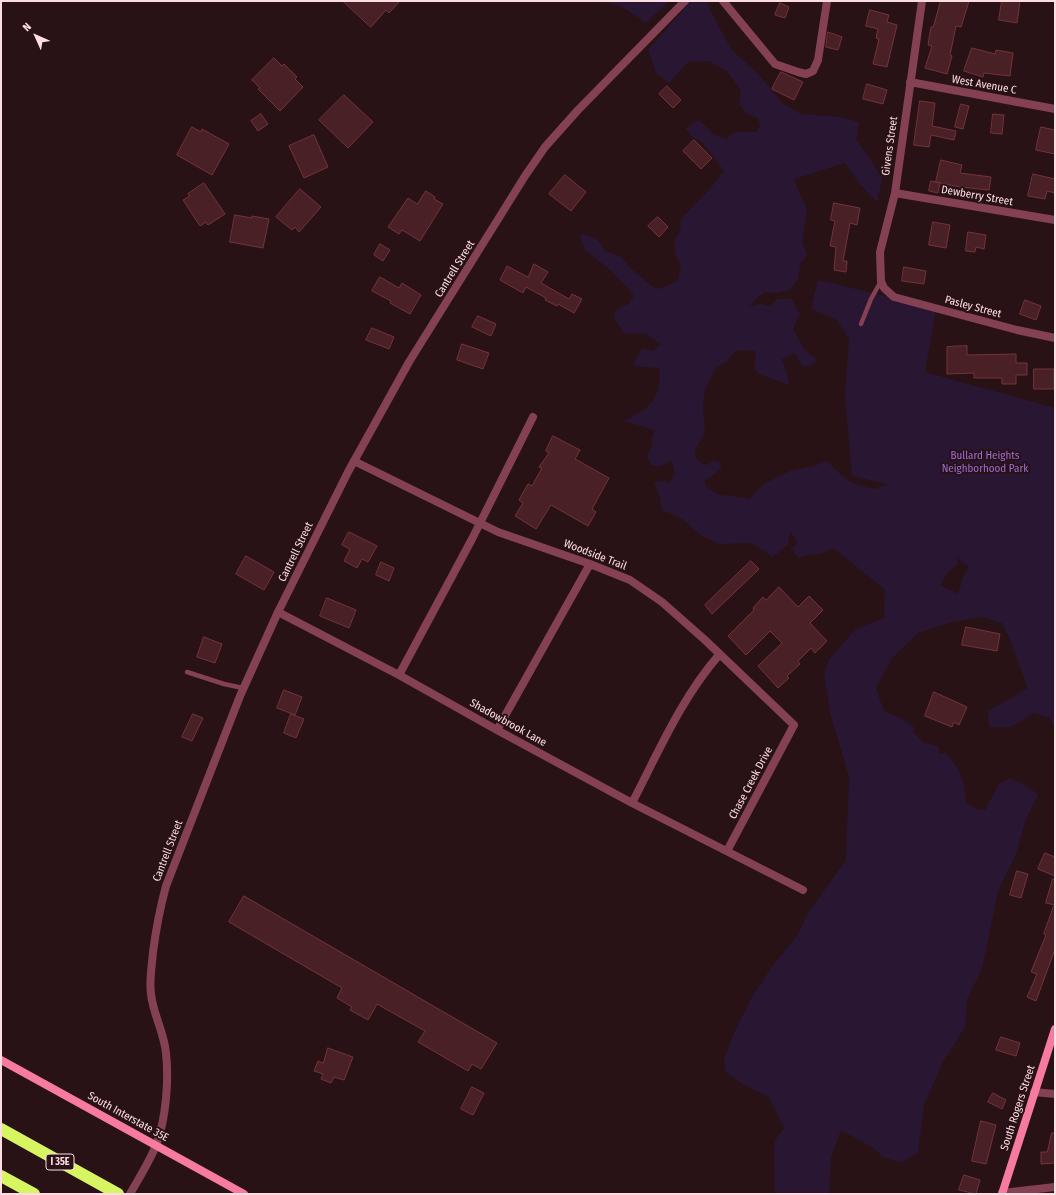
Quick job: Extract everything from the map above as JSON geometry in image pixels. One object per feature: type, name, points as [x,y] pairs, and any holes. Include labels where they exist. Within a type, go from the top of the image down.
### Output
[{"type":"highway","name":"I 35E","points":[[1,1129],[118,1194]]},
{"type":"highway","points":[[1,1176],[34,1194]]},
{"type":"main road","name":"South Rogers Street","points":[[1002,1193],[1055,1029]]},
{"type":"main road","name":"South Interstate 35E","points":[[1,1060],[156,1144],[244,1194]]},
{"type":"street","name":"Cantrell Street","points":[[130,1194],[156,1144],[162,1124],[167,1083],[166,1052],[160,1026],[154,1009],[150,977],[158,914],[173,865],[244,688],[278,612],[354,461],[409,362],[525,176],[545,147],[578,110],[685,1]]},
{"type":"street","points":[[723,1],[776,64],[806,74],[814,71],[818,60],[827,1]]},
{"type":"street","name":"Givens Street","points":[[887,291],[881,281],[880,252],[894,193],[922,1]]},
{"type":"street","name":"West Avenue C","points":[[910,82],[1055,109]]},
{"type":"street","name":"Dewberry Street","points":[[894,193],[1055,220]]},
{"type":"street","name":"Pasley Street","points":[[887,291],[894,297],[1017,330],[1055,338]]},
{"type":"street","points":[[399,675],[479,524],[533,417]]},
{"type":"street","name":"Woodside Trail","points":[[354,461],[479,524],[630,580],[662,602],[705,640],[719,655],[794,724]]},
{"type":"street","points":[[497,730],[590,564]]},
{"type":"street","name":"Shadowbrook Lane","points":[[278,612],[399,675],[632,803],[803,890]]},
{"type":"street","points":[[632,803],[686,700],[719,655]]},
{"type":"street","name":"Chase Creek Drive","points":[[727,851],[794,724]]},
{"type":"street","points":[[1034,1092],[1055,1094]]},
{"type":"street","points":[[1002,1193],[1055,1187]]},
{"type":"lane","points":[[861,324],[871,299],[881,281]]},
{"type":"lane","points":[[187,672],[224,684],[244,688]]},
{"type":"green space","points":[[600,1],[669,1],[646,23],[621,6]]},
{"type":"green space","name":"Bullard Heights Neighborhood Park","points":[[691,1],[701,1],[707,3],[732,50],[759,75],[783,104],[801,114],[840,117],[859,122],[856,140],[882,179],[877,202],[858,182],[845,163],[794,179],[807,208],[802,242],[807,255],[800,265],[798,279],[790,290],[778,293],[764,292],[749,306],[761,304],[770,307],[778,299],[791,299],[800,313],[793,329],[804,349],[818,360],[810,366],[802,366],[795,353],[782,359],[789,385],[759,374],[754,368],[756,351],[736,350],[726,362],[716,367],[705,389],[703,407],[705,432],[696,448],[695,457],[702,464],[707,465],[714,460],[720,462],[721,468],[710,478],[704,481],[706,487],[720,495],[749,499],[764,484],[790,471],[814,466],[827,461],[840,474],[854,484],[875,489],[887,484],[852,476],[845,397],[849,339],[836,319],[811,309],[818,280],[936,308],[925,372],[1055,408],[1055,728],[1050,718],[1034,713],[1011,727],[989,727],[988,711],[1028,688],[1013,647],[1002,623],[981,617],[951,622],[918,633],[892,658],[876,688],[884,711],[902,719],[915,728],[913,732],[924,743],[938,746],[939,754],[945,753],[955,764],[963,781],[966,802],[975,809],[985,810],[999,784],[1010,778],[1038,794],[1026,819],[1016,854],[998,891],[982,969],[967,999],[965,1027],[943,1062],[924,1105],[918,1152],[902,1163],[883,1157],[872,1147],[841,1130],[831,1158],[829,1194],[775,1194],[775,1140],[784,1128],[769,1097],[739,1082],[726,1072],[724,1059],[734,1033],[752,997],[773,965],[798,935],[806,916],[846,860],[849,777],[831,716],[824,675],[829,659],[856,629],[884,618],[885,589],[833,548],[820,554],[798,558],[792,549],[797,544],[794,536],[790,532],[788,544],[773,557],[752,543],[718,544],[701,535],[681,518],[662,510],[660,498],[654,482],[664,481],[670,483],[675,473],[672,461],[658,467],[651,465],[647,457],[652,445],[652,437],[655,430],[624,421],[641,412],[656,395],[659,379],[659,368],[633,365],[642,348],[653,351],[661,344],[645,333],[625,334],[615,319],[615,311],[628,304],[634,296],[609,269],[585,250],[580,237],[581,234],[596,239],[605,251],[621,257],[629,267],[653,287],[659,289],[678,281],[681,266],[675,254],[674,240],[680,231],[681,219],[709,190],[724,171],[703,143],[692,137],[685,128],[699,120],[714,135],[726,139],[735,132],[756,132],[760,127],[758,118],[747,114],[739,104],[741,91],[727,71],[709,61],[688,62],[669,83],[656,73],[648,50]],"holes":[[[957,554],[961,562],[969,566],[958,594],[941,585],[946,574],[958,564]]]},
{"type":"building","points":[[343,1],[400,1],[389,13],[386,10],[371,27]]},
{"type":"building","points":[[941,1],[969,1],[961,27],[956,26],[950,55],[952,56],[947,74],[925,68],[932,46],[928,45],[931,27],[933,27]]},
{"type":"building","points":[[1002,1],[1020,1],[1017,23],[999,20]]},
{"type":"building","points":[[780,3],[789,7],[785,18],[775,15]]},
{"type":"building","points":[[870,10],[889,15],[887,22],[897,25],[887,67],[873,64],[879,39],[876,38],[878,29],[866,26]]},
{"type":"building","points":[[828,32],[842,37],[838,50],[826,47]]},
{"type":"building","points":[[972,48],[995,54],[996,50],[1013,53],[1010,76],[984,73],[983,77],[964,71]]},
{"type":"building","points":[[274,58],[282,66],[284,64],[297,77],[295,79],[303,87],[280,111],[258,89],[260,88],[252,80]]},
{"type":"building","points":[[781,72],[803,82],[794,100],[772,89]]},
{"type":"building","points":[[867,84],[887,90],[883,104],[863,99]]},
{"type":"building","points":[[667,86],[681,100],[673,108],[659,94]]},
{"type":"building","points":[[344,95],[373,122],[348,148],[319,120]]},
{"type":"building","points":[[920,101],[935,103],[932,126],[956,131],[954,140],[931,135],[929,147],[914,145]]},
{"type":"building","points":[[961,104],[969,106],[963,129],[955,127]]},
{"type":"building","points":[[261,114],[268,124],[258,131],[251,121]]},
{"type":"building","points":[[993,114],[1004,115],[1002,134],[991,133]]},
{"type":"building","points":[[192,127],[201,132],[202,129],[229,144],[212,175],[177,155]]},
{"type":"building","points":[[1041,127],[1055,130],[1055,154],[1036,150]]},
{"type":"building","points":[[314,135],[328,167],[304,178],[289,146]]},
{"type":"building","points":[[694,140],[712,158],[701,169],[683,151]]},
{"type":"building","points":[[941,160],[962,165],[960,173],[991,177],[989,190],[960,187],[936,182]]},
{"type":"building","points":[[1033,174],[1055,179],[1055,193],[1047,191],[1045,199],[1028,196]]},
{"type":"building","points":[[565,175],[586,192],[571,211],[549,194]]},
{"type":"building","points":[[931,181],[940,183],[938,193],[929,191]]},
{"type":"building","points":[[204,183],[225,214],[208,225],[206,222],[200,226],[183,200],[190,196],[188,194]]},
{"type":"building","points":[[300,189],[321,207],[299,232],[295,227],[292,230],[276,217]]},
{"type":"building","points":[[426,191],[435,197],[434,199],[443,204],[420,241],[402,230],[399,234],[388,227],[408,198],[417,204]]},
{"type":"building","points":[[834,203],[860,208],[857,225],[850,223],[843,261],[847,261],[846,272],[834,270],[836,247],[830,246],[835,221],[831,220]]},
{"type":"building","points":[[235,215],[269,219],[263,248],[230,242]]},
{"type":"building","points":[[658,217],[668,227],[659,237],[648,226]]},
{"type":"building","points":[[933,222],[950,225],[946,248],[929,245]]},
{"type":"building","points":[[968,232],[986,235],[984,249],[976,247],[975,252],[966,251]]},
{"type":"building","points":[[380,244],[390,250],[383,261],[374,255]]},
{"type":"building","points":[[534,264],[548,272],[541,283],[569,299],[572,294],[582,299],[574,313],[558,304],[557,306],[545,300],[546,298],[526,287],[523,293],[500,280],[507,266],[528,277]]},
{"type":"building","points":[[904,267],[926,271],[924,284],[902,281]]},
{"type":"building","points":[[380,277],[399,288],[402,283],[421,295],[410,314],[390,303],[391,301],[372,291]]},
{"type":"building","points":[[1025,300],[1041,306],[1036,320],[1020,314]]},
{"type":"building","points":[[478,316],[496,324],[491,336],[472,327]]},
{"type":"building","points":[[372,328],[394,337],[389,349],[366,340]]},
{"type":"building","points":[[462,344],[489,353],[483,369],[457,360]]},
{"type":"building","points":[[967,346],[967,355],[1016,354],[1016,363],[1027,363],[1027,375],[1016,375],[1016,384],[1002,384],[1002,378],[974,378],[974,373],[947,374],[947,347]]},
{"type":"building","points":[[1034,369],[1054,369],[1054,389],[1034,389]]},
{"type":"building","points":[[553,436],[580,450],[575,459],[609,478],[592,509],[596,512],[588,526],[551,505],[536,529],[515,516],[523,503],[519,500],[528,484],[532,486],[542,468],[539,467],[549,453],[546,451]]},
{"type":"building","points":[[349,532],[377,546],[368,562],[362,559],[357,568],[344,561],[350,549],[342,545]]},
{"type":"building","points":[[246,556],[274,572],[264,590],[236,574]]},
{"type":"building","points":[[751,561],[759,569],[712,614],[705,605]]},
{"type":"building","points":[[381,562],[394,568],[389,581],[376,575]]},
{"type":"building","points":[[779,587],[798,607],[809,596],[823,610],[810,623],[827,641],[815,653],[811,648],[798,661],[800,664],[787,676],[789,678],[778,688],[758,666],[782,643],[770,631],[746,655],[728,636],[754,610],[753,608],[763,597],[766,600]]},
{"type":"building","points":[[327,598],[356,610],[349,628],[320,616]]},
{"type":"building","points":[[966,627],[1000,634],[997,651],[962,645]]},
{"type":"building","points":[[204,637],[222,644],[215,663],[197,657]]},
{"type":"building","points":[[284,690],[302,697],[295,715],[277,708]]},
{"type":"building","points":[[934,692],[967,707],[959,725],[954,722],[952,727],[925,716]]},
{"type":"building","points":[[193,714],[203,718],[192,741],[182,737]]},
{"type":"building","points":[[291,714],[304,719],[296,738],[284,733]]},
{"type":"building","points":[[1045,853],[1055,857],[1055,876],[1038,869]]},
{"type":"building","points":[[1017,871],[1028,874],[1021,898],[1010,895]]},
{"type":"building","points":[[1053,879],[1055,880],[1055,905],[1046,903]]},
{"type":"building","points":[[244,896],[497,1043],[481,1069],[472,1064],[468,1071],[418,1042],[425,1031],[377,1004],[368,1020],[350,1010],[352,1007],[337,998],[342,988],[229,922]]},
{"type":"building","points":[[1054,906],[1055,949],[1036,1001],[1027,997],[1037,974],[1031,972],[1046,935],[1044,934]]},
{"type":"building","points":[[1001,1037],[1020,1043],[1016,1056],[996,1050]]},
{"type":"building","points":[[328,1048],[353,1057],[344,1080],[334,1077],[331,1083],[321,1079],[323,1074],[314,1071],[318,1061],[323,1063]]},
{"type":"building","points":[[472,1087],[484,1093],[473,1115],[461,1109]]},
{"type":"building","points":[[993,1093],[1006,1100],[1002,1109],[988,1102]]},
{"type":"building","points":[[981,1121],[996,1125],[986,1164],[972,1161]]},
{"type":"building","points":[[1052,1133],[1055,1133],[1055,1163],[1041,1164],[1041,1152],[1047,1152]]},
{"type":"building","points":[[964,1175],[980,1180],[976,1194],[959,1190]]}]
